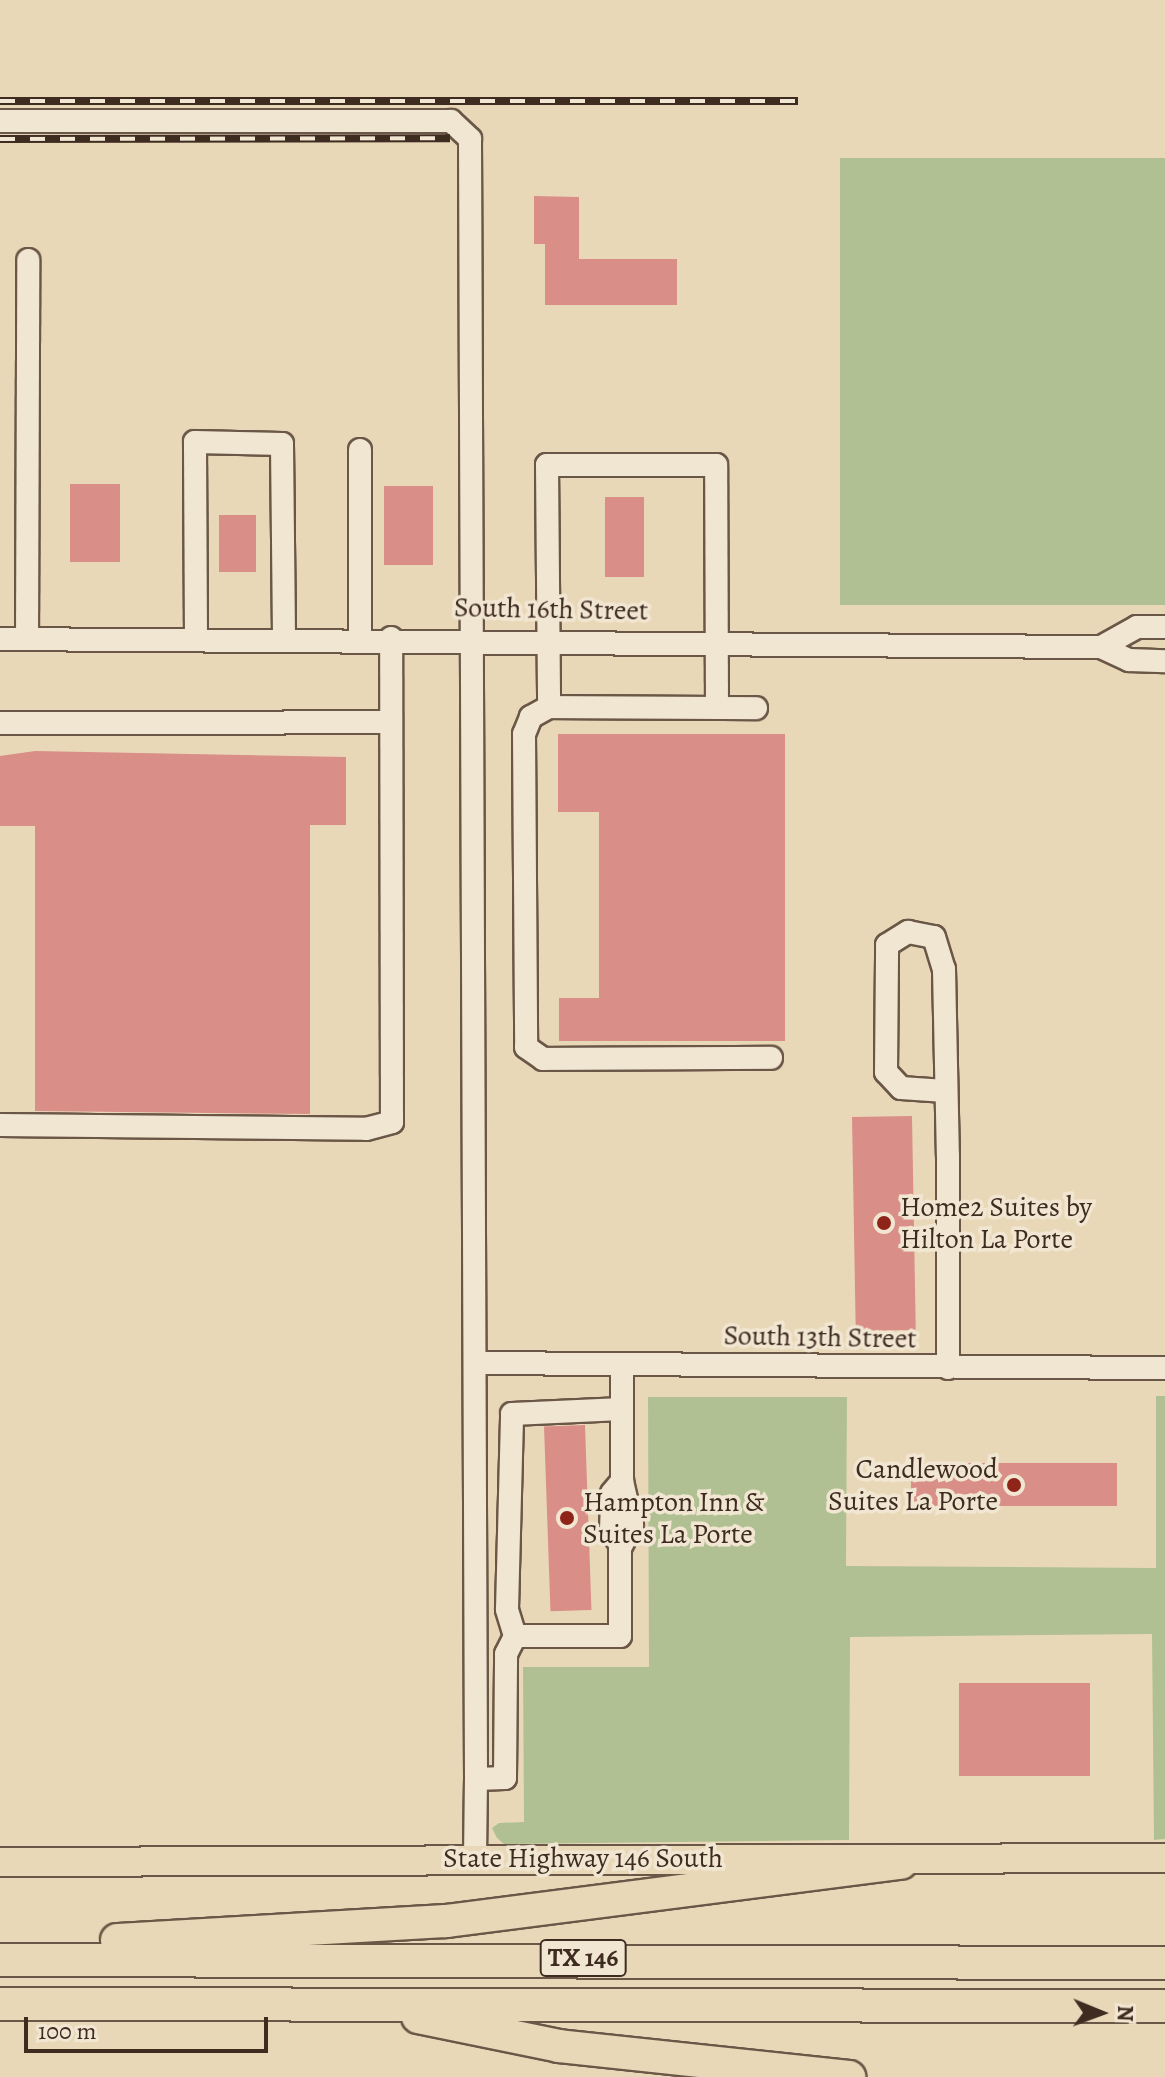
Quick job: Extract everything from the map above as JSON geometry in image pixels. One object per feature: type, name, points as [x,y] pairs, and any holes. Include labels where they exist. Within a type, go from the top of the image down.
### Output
[{"type":"highway","points":[[0,1946],[446,1921],[901,1863]]},
{"type":"highway","name":"TX 146","points":[[0,1960],[1165,1963]]},
{"type":"highway","points":[[348,2003],[559,2046],[849,2077]]},
{"type":"highway","name":"TX 146","points":[[0,2004],[1165,2006]]},
{"type":"main road","name":"State Highway 146 South","points":[[0,1862],[878,1855],[901,1863],[1165,1858]]},
{"type":"street","points":[[0,121],[451,121],[466,129],[475,1363],[475,1859]]},
{"type":"street","points":[[27,639],[28,260]]},
{"type":"street","points":[[196,638],[195,442],[282,444],[284,638]]},
{"type":"street","points":[[360,450],[360,638]]},
{"type":"street","points":[[549,707],[551,639],[547,465],[716,465],[717,708]]},
{"type":"street","name":"South 16th Street","points":[[1101,647],[1137,627],[1165,627]]},
{"type":"street","name":"South 16th Street","points":[[0,639],[471,637],[1101,647],[1129,660],[1165,661]]},
{"type":"street","points":[[0,1125],[366,1129],[392,1122],[391,638]]},
{"type":"street","points":[[756,708],[549,707],[531,717],[524,734],[526,1047],[543,1059],[771,1058]]},
{"type":"street","points":[[0,723],[389,722]]},
{"type":"street","points":[[945,1091],[901,1088],[886,1072],[887,945],[908,932],[934,937],[941,948],[945,1091],[948,1368]]},
{"type":"street","name":"South 13th Street","points":[[475,1363],[1165,1368]]},
{"type":"street","points":[[515,1636],[620,1636],[620,1544],[632,1525],[622,1481],[622,1365]]},
{"type":"street","points":[[476,1779],[505,1778],[506,1654],[515,1636],[507,1609],[512,1414],[622,1409]]},
{"type":"green space","points":[[840,158],[1165,158],[1165,605],[840,605]]},
{"type":"green space","points":[[1156,1396],[1165,1396],[1165,1839],[1154,1840],[1152,1634],[850,1637],[849,1840],[504,1844],[497,1838],[492,1828],[499,1823],[524,1822],[523,1667],[649,1667],[648,1397],[847,1397],[846,1566],[1156,1568]]},
{"type":"building","points":[[534,196],[579,197],[579,259],[677,259],[677,305],[545,305],[545,244],[534,244]]},
{"type":"building","points":[[70,484],[120,484],[120,562],[70,562]]},
{"type":"building","points":[[384,486],[433,486],[433,565],[384,565]]},
{"type":"building","points":[[605,497],[644,497],[644,577],[605,577]]},
{"type":"building","points":[[219,515],[256,515],[256,572],[219,572]]},
{"type":"building","points":[[558,734],[785,734],[785,1041],[559,1041],[559,998],[599,998],[599,812],[558,812]]},
{"type":"building","points":[[35,751],[346,757],[346,825],[310,825],[310,1114],[35,1111],[35,826],[0,826],[0,756]]},
{"type":"building","name":"Home2 Suites by Hilton La Porte","points":[[912,1116],[916,1330],[856,1331],[852,1117]]},
{"type":"building","name":"Hampton Inn & Suites La Porte","points":[[585,1425],[591,1610],[550,1611],[544,1426]]},
{"type":"building","name":"Candlewood Suites La Porte","points":[[911,1463],[1117,1463],[1117,1506],[911,1506]]},
{"type":"building","points":[[959,1683],[1090,1683],[1090,1776],[959,1776]]},
{"type":"railway","points":[[0,101],[798,101]]},
{"type":"railway","points":[[0,139],[450,138]]},
{"type":"place","name":"Home2 Suites by Hilton La Porte","points":[[884,1223]]},
{"type":"place","name":"Candlewood Suites La Porte","points":[[1014,1485]]},
{"type":"place","name":"Hampton Inn & Suites La Porte","points":[[567,1518]]}]
